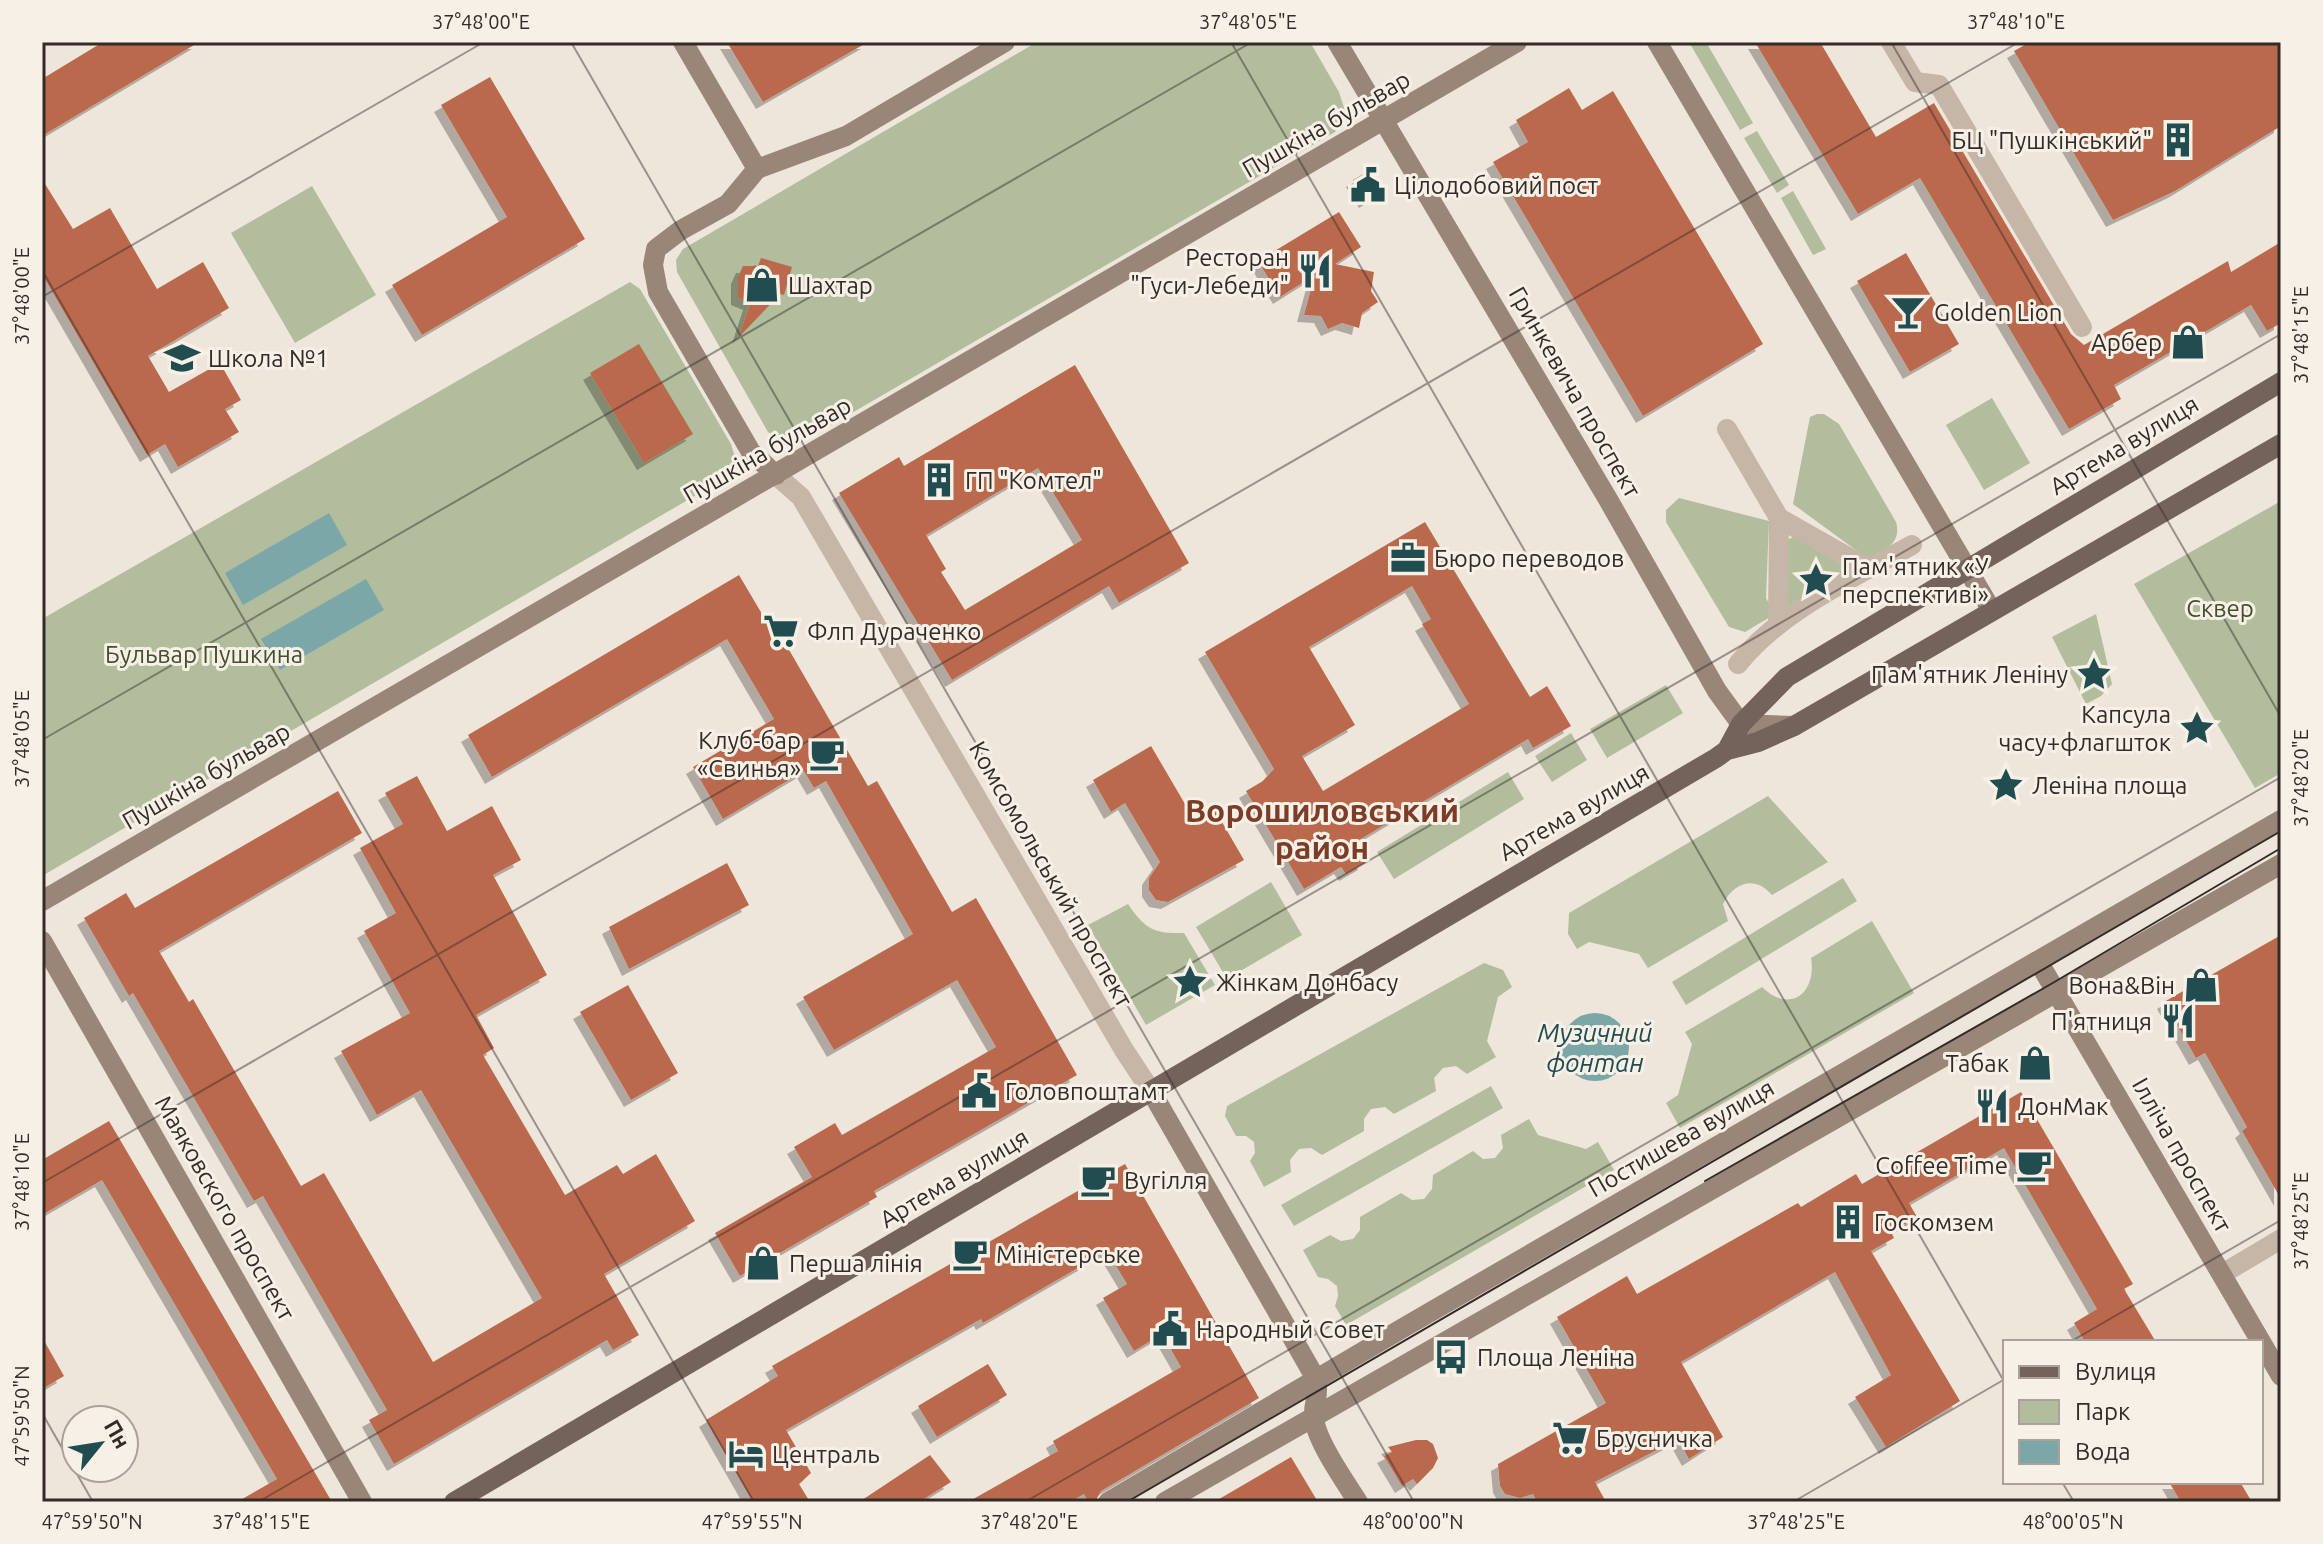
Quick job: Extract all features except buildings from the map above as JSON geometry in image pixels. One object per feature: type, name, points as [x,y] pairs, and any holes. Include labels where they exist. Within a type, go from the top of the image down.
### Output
[{"type":"main road","name":"Артема вулиця","points":[[1727,750],[1741,724],[1787,677],[2281,382]]},
{"type":"main road","name":"Артема вулиця","points":[[454,1502],[1727,750],[1758,742],[1794,726],[2281,444]]},
{"type":"street","points":[[683,42],[757,169],[846,136],[1005,42]]},
{"type":"street","name":"Гринкевича проспект","points":[[1337,42],[1609,501],[1717,691],[1741,724]]},
{"type":"street","name":"Пушкіна бульвар","points":[[42,901],[1517,42]]},
{"type":"street","points":[[1657,42],[1992,611]]},
{"type":"street","points":[[1891,42],[1915,82],[1939,85],[2082,327]]},
{"type":"street","name":"Комсомольський проспект","points":[[757,169],[728,204],[681,230],[656,249],[653,265],[658,292],[751,452],[801,497],[1151,1091],[1316,1379]]},
{"type":"street","points":[[1727,429],[1779,518],[1869,569]]},
{"type":"street","points":[[1778,623],[1779,518]]},
{"type":"street","points":[[1738,664],[1778,623],[1912,545]]},
{"type":"street","points":[[1741,724],[1794,726]]},
{"type":"street","name":"Постишева вулиця","points":[[1108,1502],[2281,820]]},
{"type":"street","points":[[1165,1502],[2281,864]]},
{"type":"street","name":"Маяковского проспект","points":[[42,941],[362,1502]]},
{"type":"street","name":"Ілліча проспект","points":[[2038,961],[2260,1340]]},
{"type":"street","points":[[2222,1274],[2281,1239]]},
{"type":"street","name":"Ілліча проспект","points":[[2263,1345],[2281,1376]]},
{"type":"street","points":[[1316,1379],[1319,1391],[1314,1417],[1323,1444],[1358,1502]]},
{"type":"green space","points":[[1037,42],[1310,42],[1339,92],[1346,114],[1335,132],[802,442],[781,441],[768,432],[677,272],[676,260],[683,249]]},
{"type":"green space","points":[[1689,42],[1706,42],[1753,123],[1740,130]]},
{"type":"green space","points":[[1757,131],[1789,185],[1777,193],[1744,138]]},
{"type":"green space","points":[[312,186],[376,295],[295,343],[231,233]]},
{"type":"green space","points":[[1793,191],[1826,249],[1813,255],[1781,198]]},
{"type":"green space","name":"Бульвар Пушкина","points":[[630,282],[640,289],[731,444],[738,467],[729,476],[42,876],[42,619]]},
{"type":"green space","points":[[1992,398],[2030,463],[1984,490],[1946,425]]},
{"type":"green space","points":[[1824,414],[1839,424],[1896,522],[1897,536],[1894,541],[1868,559],[1793,504],[1810,417]]},
{"type":"green space","points":[[1679,498],[1769,521],[1766,598],[1775,614],[1745,632],[1729,627],[1666,522],[1666,510]]},
{"type":"green space","name":"Сквер","points":[[2281,501],[2281,773],[2255,788],[2134,584]]},
{"type":"green space","points":[[1800,533],[1845,561],[1850,571],[1788,607],[1782,543]]},
{"type":"green space","points":[[2096,614],[2112,684],[2101,696],[2086,704],[2052,637]]},
{"type":"green space","points":[[1666,685],[1683,713],[1607,758],[1590,729]]},
{"type":"green space","points":[[1571,733],[1587,760],[1552,782],[1535,756]]},
{"type":"green space","points":[[1508,772],[1524,799],[1394,879],[1377,852]]},
{"type":"green space","points":[[1768,796],[1828,862],[1772,895],[1752,883],[1739,886],[1723,904],[1728,921],[1648,968],[1639,954],[1589,942],[1577,949],[1568,934],[1569,913]]},
{"type":"green space","points":[[1843,878],[1857,901],[1686,1005],[1672,982]]},
{"type":"green space","points":[[1271,882],[1302,935],[1227,979],[1196,927]]},
{"type":"green space","points":[[1128,904],[1151,928],[1184,933],[1215,985],[1146,1025],[1088,925]]},
{"type":"green space","points":[[1872,921],[1914,993],[1680,1128],[1666,1103],[1678,1095],[1692,1044],[1685,1032],[1762,987],[1782,999],[1799,996],[1810,982],[1811,958]]},
{"type":"green space","points":[[1484,963],[1503,970],[1512,987],[1498,997],[1487,1041],[1496,1057],[1467,1074],[1456,1066],[1443,1068],[1434,1078],[1436,1091],[1394,1114],[1385,1107],[1371,1109],[1364,1119],[1364,1131],[1322,1155],[1311,1148],[1299,1149],[1290,1160],[1291,1172],[1264,1187],[1250,1161],[1255,1153],[1254,1142],[1246,1136],[1236,1136],[1225,1116],[1227,1106]]},
{"type":"green space","points":[[1491,1086],[1503,1108],[1294,1226],[1281,1205]]},
{"type":"green space","points":[[1529,1119],[1538,1135],[1586,1149],[1598,1142],[1614,1170],[1346,1325],[1335,1306],[1337,1286],[1328,1279],[1318,1277],[1303,1250],[1330,1235],[1341,1241],[1353,1239],[1360,1230],[1360,1217],[1401,1193],[1412,1200],[1424,1199],[1432,1189],[1433,1175],[1473,1151],[1483,1159],[1495,1158],[1503,1148],[1501,1135]]},
{"type":"water","points":[[329,513],[347,545],[243,605],[225,573]]},
{"type":"water","points":[[366,579],[384,610],[280,670],[261,639]]},
{"type":"water","name":"Музичний фонтан","points":[[1595,1013],[1619,1023],[1629,1047],[1619,1071],[1595,1081],[1571,1071],[1561,1047],[1571,1023]]},
{"type":"tram line","points":[[1127,1502],[2281,831]]},
{"type":"tram line","points":[[1705,1181],[2051,984],[2281,848]]},
{"type":"place","name":"БЦ \"Пушкінський\"","points":[[2178,140]]},
{"type":"place","name":"Цілодобовий пост","points":[[1368,185]]},
{"type":"place","name":"Ресторан \"Гуси-Лебеди\"","points":[[1315,271]]},
{"type":"place","name":"Шахтар","points":[[762,285]]},
{"type":"place","name":"Golden Lion","points":[[1908,312]]},
{"type":"place","name":"Арбер","points":[[2188,342]]},
{"type":"place","name":"Школа №1","points":[[182,358]]},
{"type":"place","name":"ГП \"Комтел\"","points":[[939,480]]},
{"type":"place","name":"Бюро переводов","points":[[1408,558]]},
{"type":"place","name":"Пам'ятник «У перспективі»","points":[[1816,580]]},
{"type":"place","name":"Флп Дураченко","points":[[781,631]]},
{"type":"place","name":"Пам'ятник Леніну","points":[[2094,674]]},
{"type":"place","name":"Капсула часу+флагшток","points":[[2197,728]]},
{"type":"place","name":"Клуб-бар «Свинья»","points":[[827,754]]},
{"type":"place","name":"Леніна площа","points":[[2006,785]]},
{"type":"place","name":"Жінкам Донбасу","points":[[1190,982]]},
{"type":"place","name":"Вона&Він","points":[[2201,985]]},
{"type":"place","name":"П'ятниця","points":[[2178,1021]]},
{"type":"place","name":"Табак","points":[[2035,1063]]},
{"type":"place","name":"Головпоштамт","points":[[979,1091]]},
{"type":"place","name":"ДонМак","points":[[1992,1106]]},
{"type":"place","name":"Coffee Time","points":[[2034,1165]]},
{"type":"place","name":"Вугілля","points":[[1098,1180]]},
{"type":"place","name":"Госкомзем","points":[[1848,1222]]},
{"type":"place","name":"Міністерське","points":[[970,1254]]},
{"type":"place","name":"Перша лінія","points":[[763,1263]]},
{"type":"place","name":"Народный Совет","points":[[1170,1329]]},
{"type":"place","name":"Площа Леніна","points":[[1451,1357]]},
{"type":"place","name":"Брусничка","points":[[1570,1438]]},
{"type":"place","name":"Централь","points":[[746,1454]]},
{"type":"district","name":"Ворошиловський район","points":[[1322,828]]}]
